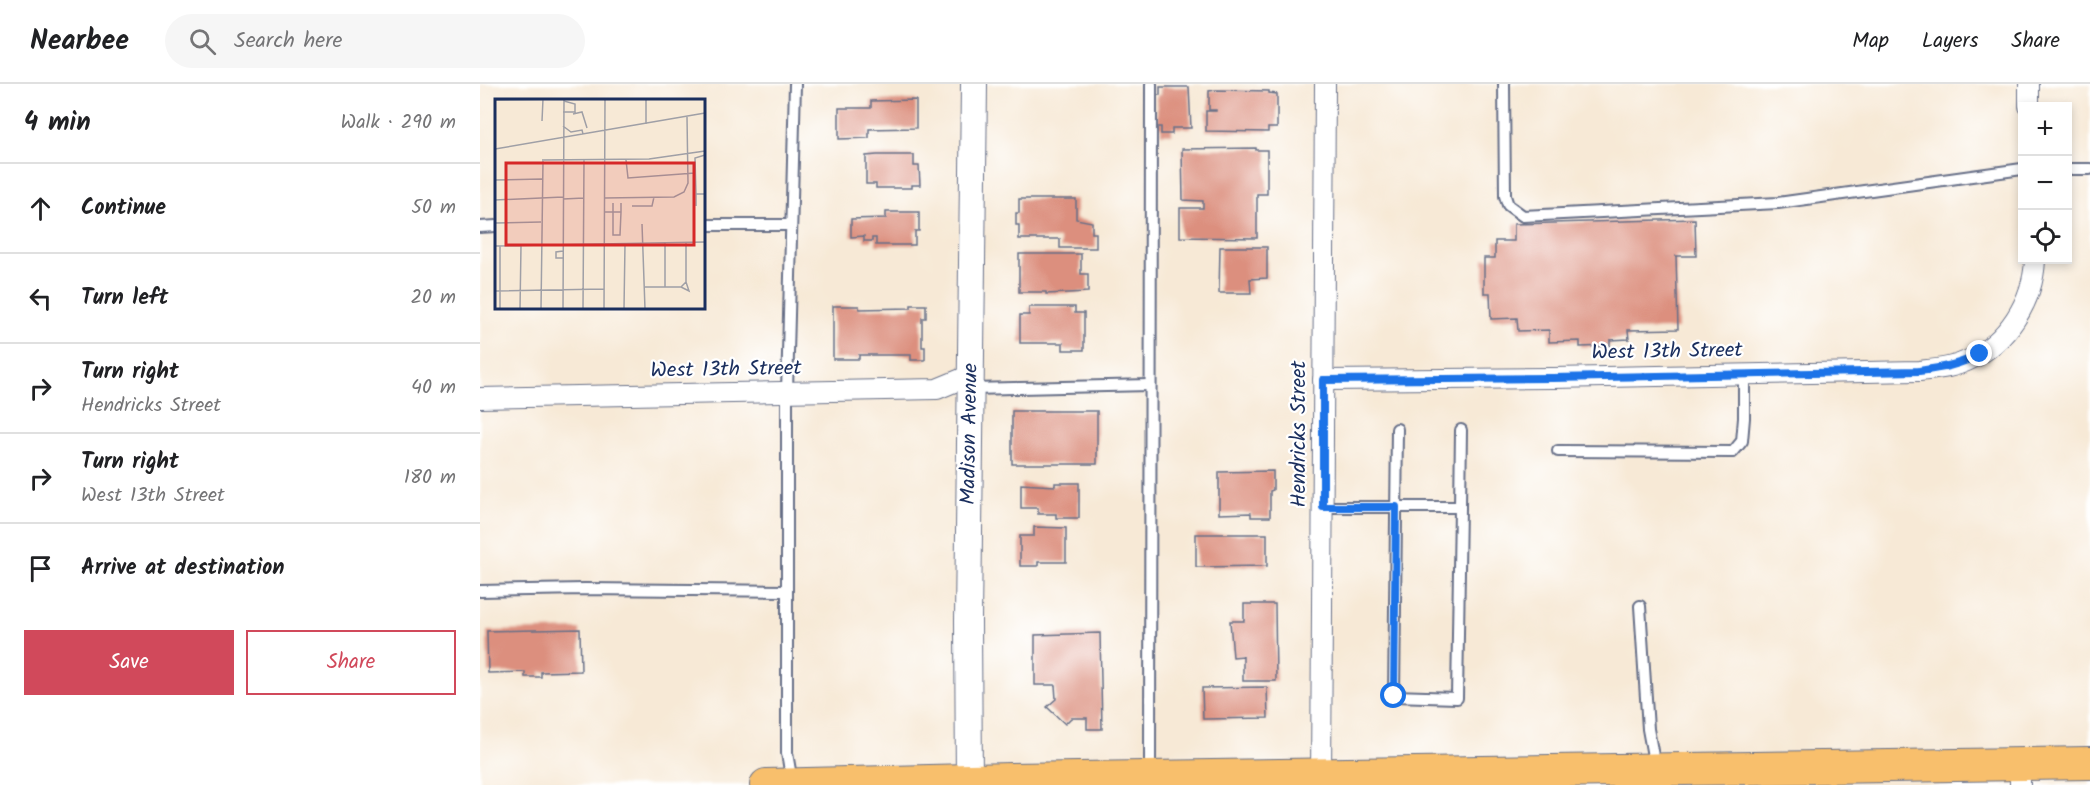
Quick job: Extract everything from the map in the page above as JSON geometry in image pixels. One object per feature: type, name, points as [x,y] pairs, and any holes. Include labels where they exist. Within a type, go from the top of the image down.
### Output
[{"type":"main road","points":[[784,785],[1656,777],[1839,771],[2020,774],[2090,763]]},
{"type":"street","name":"Madison Avenue","points":[[969,782],[974,84]]},
{"type":"street","name":"Hendricks Street","points":[[1321,780],[1325,84]]},
{"type":"street","points":[[2029,84],[2030,102]]},
{"type":"street","name":"West 13th Street","points":[[1323,380],[1919,371],[1947,368],[1974,357],[2002,336],[2020,313],[2031,286],[2034,264]]},
{"type":"street","name":"West 13th Street","points":[[480,398],[937,389],[971,382]]},
{"type":"lane","points":[[784,785],[786,753],[786,392],[795,84]]},
{"type":"lane","points":[[1150,781],[1151,84]]},
{"type":"lane","points":[[1504,84],[1505,196],[1508,205],[1523,216],[1778,203],[2018,170]]},
{"type":"lane","points":[[2072,169],[2090,169]]},
{"type":"lane","points":[[705,225],[791,225]]},
{"type":"lane","points":[[1558,452],[1732,452],[1742,441],[1744,374]]},
{"type":"lane","points":[[971,382],[1150,385]]},
{"type":"lane","points":[[1397,429],[1394,696],[1457,698],[1461,430]]},
{"type":"lane","points":[[1323,507],[1460,507]]},
{"type":"lane","points":[[480,591],[585,589],[786,591]]},
{"type":"lane","points":[[1640,606],[1648,729],[1656,777]]},
{"type":"building","points":[[1160,87],[1189,87],[1191,128],[1172,128],[1172,134],[1161,134],[1161,127],[1157,127],[1157,95],[1160,95]]},
{"type":"building","points":[[1209,91],[1269,91],[1269,93],[1277,94],[1277,128],[1268,128],[1268,132],[1206,131],[1206,111],[1216,111],[1209,110]]},
{"type":"building","points":[[916,100],[916,128],[869,129],[869,138],[839,139],[839,108],[871,108],[871,101]]},
{"type":"building","points":[[1256,148],[1256,150],[1267,150],[1267,194],[1257,194],[1257,238],[1180,237],[1180,208],[1203,208],[1203,201],[1183,200],[1182,149]]},
{"type":"building","points":[[914,155],[914,166],[919,166],[920,185],[912,185],[912,188],[876,188],[876,184],[866,184],[866,156]]},
{"type":"building","points":[[1019,199],[1076,199],[1076,219],[1092,222],[1092,233],[1096,233],[1096,248],[1060,248],[1060,239],[1019,239],[1016,213],[1019,213]]},
{"type":"building","points":[[886,212],[919,212],[919,231],[915,231],[915,245],[876,245],[876,238],[872,238],[872,241],[864,241],[864,236],[851,237],[851,219],[886,218]]},
{"type":"building","points":[[1695,219],[1696,256],[1676,256],[1678,329],[1628,330],[1629,339],[1610,340],[1610,346],[1580,347],[1580,341],[1549,342],[1549,330],[1518,331],[1517,318],[1491,319],[1490,293],[1484,293],[1484,258],[1495,258],[1495,241],[1514,241],[1514,224]]},
{"type":"building","points":[[1220,247],[1267,247],[1267,278],[1250,279],[1251,293],[1219,293]]},
{"type":"building","points":[[1019,254],[1081,254],[1081,274],[1088,274],[1088,292],[1046,294],[1046,292],[1019,292]]},
{"type":"building","points":[[911,305],[926,305],[926,318],[922,318],[922,347],[925,347],[925,360],[911,360],[911,355],[859,355],[859,359],[833,359],[833,306],[859,306],[859,309],[911,308]]},
{"type":"building","points":[[1029,307],[1075,307],[1075,313],[1084,313],[1084,350],[1063,350],[1063,343],[1020,343],[1020,315],[1029,315]]},
{"type":"building","points":[[1012,411],[1097,411],[1097,464],[1012,464]]},
{"type":"building","points":[[1273,471],[1270,517],[1251,517],[1251,513],[1219,514],[1219,472]]},
{"type":"building","points":[[1055,483],[1079,483],[1079,518],[1056,518],[1056,514],[1038,514],[1038,508],[1021,508],[1021,484],[1055,486]]},
{"type":"building","points":[[1034,527],[1066,528],[1066,562],[1038,562],[1038,566],[1020,566],[1020,536],[1034,536]]},
{"type":"building","points":[[1196,534],[1267,534],[1267,566],[1196,567]]},
{"type":"building","points":[[1244,604],[1275,604],[1276,681],[1243,681],[1243,656],[1233,657],[1230,621],[1244,621]]},
{"type":"building","points":[[580,629],[581,671],[541,672],[541,677],[525,677],[525,672],[488,673],[487,631]]},
{"type":"building","points":[[1100,633],[1102,729],[1087,729],[1087,718],[1071,718],[1065,724],[1047,707],[1056,699],[1055,685],[1035,685],[1035,635]]},
{"type":"building","points":[[1267,687],[1268,718],[1203,719],[1202,688]]},
{"type":"route","points":[[1394,696],[1396,507],[1323,507],[1323,380],[1919,371],[1947,368],[1980,354]]}]
